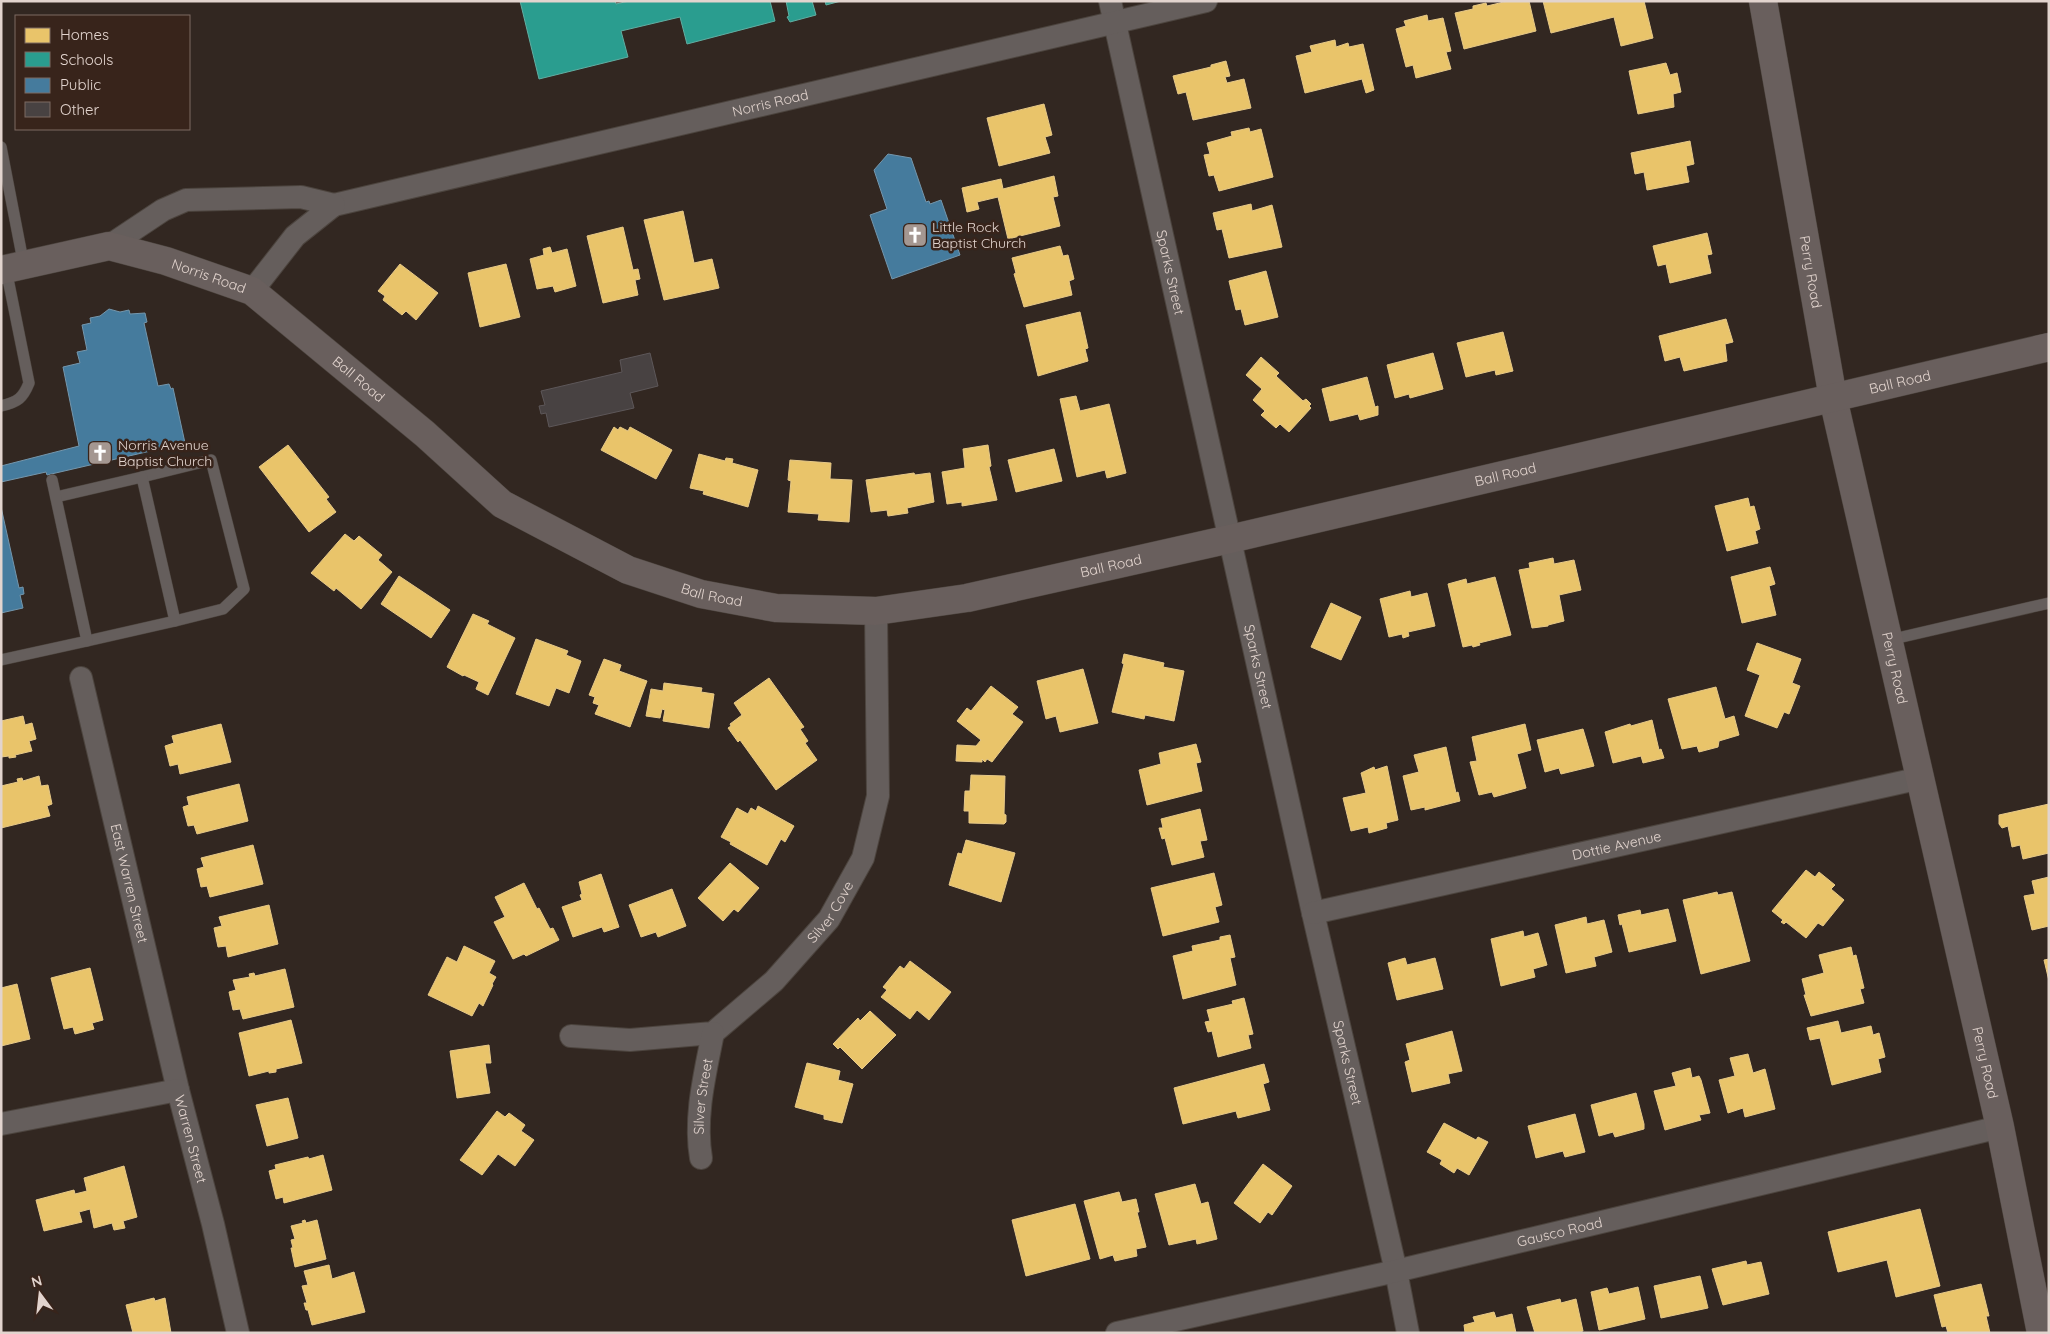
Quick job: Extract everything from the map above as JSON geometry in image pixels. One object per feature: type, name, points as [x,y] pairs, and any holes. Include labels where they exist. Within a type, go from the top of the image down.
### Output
[{"type":"main road","name":"Perry Road","points":[[1763,1],[1834,398],[2000,1127],[2041,1333]]},
{"type":"main road","name":"Norris Road","points":[[10,268],[109,246],[166,261],[252,291]]},
{"type":"main road","name":"Ball Road","points":[[252,291],[425,434],[502,504],[628,570],[701,594],[776,608],[876,611],[967,598],[1230,539],[2049,347]]},
{"type":"street","name":"Norris Road","points":[[252,291],[295,236],[334,205],[1113,11],[1206,1]]},
{"type":"street","name":"Sparks Street","points":[[1113,11],[1313,913],[1396,1271],[1408,1333]]},
{"type":"street","name":"Norris Road","points":[[109,246],[163,210],[186,200],[301,197],[334,205]]},
{"type":"street","name":"Silver Cove","points":[[713,1033],[774,981],[829,919],[863,858],[878,796],[876,611]]},
{"type":"street","name":"East Warren Street","points":[[81,678],[178,1090]]},
{"type":"street","name":"Dottie Avenue","points":[[1313,913],[1921,778]]},
{"type":"street","points":[[571,1036],[630,1040],[713,1033]]},
{"type":"street","name":"Silver Street","points":[[701,1158],[698,1140],[702,1094],[713,1033]]},
{"type":"street","name":"Warren Street","points":[[1,1124],[178,1090],[213,1224],[238,1333]]},
{"type":"street","name":"Gausco Road","points":[[1117,1333],[1396,1271],[2000,1127]]},
{"type":"lane","points":[[1,147],[10,268],[29,383],[24,396],[11,404],[1,406]]},
{"type":"lane","points":[[1,660],[175,621],[223,608],[244,590],[211,460],[56,497]]},
{"type":"lane","points":[[142,478],[175,621]]},
{"type":"lane","points":[[52,480],[87,641]]},
{"type":"lane","points":[[1889,640],[2049,603]]},
{"type":"building: Homes","points":[[1508,1],[1529,1],[1536,31],[1464,49],[1455,13],[1473,9],[1473,6],[1486,3],[1487,6]]},
{"type":"building: Homes","points":[[1543,1],[1644,1],[1653,38],[1621,46],[1614,17],[1551,33]]},
{"type":"building: Homes","points":[[1427,15],[1428,21],[1443,18],[1451,51],[1446,52],[1451,69],[1416,78],[1413,65],[1406,67],[1396,29],[1406,26],[1404,21]]},
{"type":"building: Homes","points":[[1335,40],[1336,47],[1348,43],[1349,47],[1363,44],[1374,90],[1366,93],[1362,79],[1305,93],[1296,56],[1312,52],[1310,46]]},
{"type":"building: Homes","points":[[1226,61],[1230,76],[1225,77],[1227,83],[1244,79],[1251,108],[1193,120],[1186,92],[1178,94],[1173,76],[1211,67],[1211,65]]},
{"type":"building: Homes","points":[[1666,63],[1670,75],[1677,73],[1681,92],[1673,94],[1674,107],[1638,114],[1629,71]]},
{"type":"building: Homes","points":[[1044,104],[1052,135],[1045,137],[1050,153],[999,166],[987,118]]},
{"type":"building: Homes","points":[[1249,128],[1250,132],[1261,129],[1273,177],[1219,191],[1214,175],[1209,176],[1204,155],[1210,154],[1207,143],[1232,136],[1231,132]]},
{"type":"building: Homes","points":[[1690,141],[1694,164],[1686,166],[1689,182],[1647,190],[1644,172],[1635,174],[1631,153]]},
{"type":"building: Homes","points":[[1054,176],[1058,196],[1053,197],[1060,226],[1008,239],[998,197],[977,202],[979,209],[967,212],[962,188],[1001,179],[1003,189]]},
{"type":"building: Homes","points":[[1251,204],[1252,211],[1272,205],[1282,247],[1229,258],[1222,229],[1217,230],[1213,213]]},
{"type":"building: Homes","points":[[683,211],[694,263],[712,259],[719,288],[664,300],[644,220]]},
{"type":"building: Homes","points":[[623,227],[633,270],[638,269],[640,279],[635,280],[638,295],[603,303],[587,236]]},
{"type":"building: Homes","points":[[1707,233],[1712,254],[1707,255],[1711,273],[1670,283],[1666,264],[1658,266],[1653,246]]},
{"type":"building: Homes","points":[[1060,246],[1063,256],[1068,255],[1074,279],[1069,281],[1072,295],[1024,307],[1014,274],[1016,273],[1012,258]]},
{"type":"building: Homes","points":[[550,247],[552,253],[567,249],[576,286],[555,292],[553,286],[537,289],[530,259],[544,255],[543,249]]},
{"type":"building: Homes","points":[[400,264],[438,293],[416,320],[406,311],[402,315],[383,300],[385,296],[378,291]]},
{"type":"building: Homes","points":[[506,264],[520,317],[480,327],[468,273]]},
{"type":"building: Homes","points":[[1266,271],[1278,317],[1245,325],[1241,309],[1236,310],[1229,281]]},
{"type":"building: Homes","points":[[1080,312],[1088,348],[1085,349],[1088,361],[1038,376],[1026,325]]},
{"type":"building: Homes","points":[[1726,319],[1733,342],[1725,344],[1727,361],[1684,371],[1680,357],[1665,361],[1659,336]]},
{"type":"building: Homes","points":[[1503,332],[1513,371],[1496,375],[1495,370],[1466,377],[1457,343]]},
{"type":"building: Homes","points":[[1433,353],[1443,389],[1410,398],[1409,394],[1395,398],[1387,365]]},
{"type":"building: Homes","points":[[1261,357],[1279,373],[1276,376],[1303,401],[1306,399],[1311,404],[1309,406],[1311,408],[1289,432],[1280,424],[1276,428],[1261,415],[1265,411],[1253,400],[1262,389],[1246,375]]},
{"type":"building: Homes","points":[[1367,377],[1375,407],[1378,406],[1378,415],[1360,420],[1358,414],[1330,421],[1322,389]]},
{"type":"building: Homes","points":[[1076,396],[1080,411],[1109,404],[1126,473],[1107,478],[1105,470],[1077,477],[1060,399]]},
{"type":"building: Homes","points":[[614,427],[618,430],[620,427],[628,431],[630,427],[672,450],[656,479],[601,450]]},
{"type":"building: Homes","points":[[288,445],[329,497],[326,499],[336,512],[309,532],[259,467]]},
{"type":"building: Homes","points":[[988,445],[991,466],[989,467],[997,500],[962,506],[962,502],[947,504],[942,472],[965,468],[963,449]]},
{"type":"building: Homes","points":[[1054,449],[1062,481],[1016,492],[1008,460]]},
{"type":"building: Homes","points":[[699,454],[725,461],[726,458],[733,459],[732,463],[758,470],[748,507],[703,494],[704,491],[690,488]]},
{"type":"building: Homes","points":[[790,460],[831,463],[830,479],[852,480],[849,522],[818,520],[819,514],[788,512],[791,481],[788,480]]},
{"type":"building: Homes","points":[[914,473],[915,475],[930,473],[934,502],[907,508],[908,513],[888,516],[887,510],[871,512],[866,480]]},
{"type":"building: Homes","points":[[1748,498],[1750,507],[1754,506],[1760,529],[1755,531],[1758,543],[1727,551],[1715,506]]},
{"type":"building: Homes","points":[[345,534],[354,541],[359,536],[382,555],[378,560],[392,572],[361,609],[336,588],[334,591],[311,573]]},
{"type":"building: Homes","points":[[1553,558],[1554,564],[1574,560],[1581,590],[1559,595],[1564,621],[1532,628],[1519,570],[1530,568],[1529,563]]},
{"type":"building: Homes","points":[[1770,567],[1775,584],[1769,586],[1776,615],[1742,623],[1731,577]]},
{"type":"building: Homes","points":[[399,576],[450,610],[431,638],[381,604]]},
{"type":"building: Homes","points":[[1495,577],[1511,635],[1479,643],[1480,645],[1473,647],[1472,645],[1463,647],[1448,584],[1466,579],[1467,584]]},
{"type":"building: Homes","points":[[1410,591],[1411,597],[1427,593],[1435,626],[1408,632],[1409,636],[1403,638],[1402,634],[1389,637],[1380,599]]},
{"type":"building: Homes","points":[[1331,603],[1361,617],[1341,660],[1311,647]]},
{"type":"building: Homes","points":[[473,614],[489,621],[487,624],[515,638],[488,695],[476,689],[479,682],[447,667]]},
{"type":"building: Homes","points":[[536,639],[568,651],[566,655],[581,661],[569,693],[556,688],[549,706],[516,694]]},
{"type":"building: Homes","points":[[1757,643],[1801,659],[1792,683],[1800,686],[1789,714],[1784,712],[1777,728],[1745,716],[1760,675],[1747,670]]},
{"type":"building: Homes","points":[[1124,654],[1164,663],[1163,667],[1184,671],[1174,721],[1145,715],[1144,719],[1112,712],[1124,664],[1122,663]]},
{"type":"building: Homes","points":[[604,659],[621,665],[619,671],[647,681],[630,727],[595,714],[599,705],[593,703],[595,697],[589,695]]},
{"type":"building: Homes","points":[[1083,669],[1098,723],[1060,732],[1056,716],[1046,719],[1037,681]]},
{"type":"building: Homes","points":[[769,678],[804,727],[800,729],[808,741],[805,743],[817,760],[776,790],[740,740],[738,742],[728,728],[731,726],[730,724],[742,715],[734,703]]},
{"type":"building: Homes","points":[[664,683],[702,688],[701,692],[714,694],[709,728],[663,721],[665,710],[662,709],[660,718],[646,716],[651,689],[663,691]]},
{"type":"building: Homes","points":[[991,686],[1018,707],[1012,714],[1023,722],[992,762],[987,759],[985,762],[982,759],[982,762],[956,761],[957,745],[976,746],[981,740],[957,721],[967,708],[971,711]]},
{"type":"building: Homes","points":[[1716,687],[1725,719],[1734,716],[1739,735],[1719,741],[1718,747],[1699,752],[1697,746],[1682,749],[1668,699]]},
{"type":"building: Homes","points":[[23,716],[25,725],[32,723],[36,739],[29,741],[32,751],[15,755],[16,757],[1,757],[1,721]]},
{"type":"building: Homes","points":[[1652,720],[1659,750],[1661,749],[1664,758],[1643,763],[1641,756],[1613,763],[1605,732],[1630,724],[1631,726]]},
{"type":"building: Homes","points":[[221,724],[231,762],[180,774],[178,764],[170,766],[165,746],[174,743],[172,736]]},
{"type":"building: Homes","points":[[1525,724],[1531,750],[1517,754],[1526,788],[1494,797],[1492,792],[1479,795],[1470,762],[1477,761],[1472,737]]},
{"type":"building: Homes","points":[[1583,729],[1594,766],[1561,774],[1559,768],[1545,772],[1537,740]]},
{"type":"building: Homes","points":[[1196,744],[1201,762],[1196,763],[1202,791],[1147,805],[1139,770],[1161,764],[1159,753]]},
{"type":"building: Homes","points":[[1446,747],[1456,793],[1458,792],[1460,801],[1425,810],[1425,807],[1411,810],[1403,776],[1419,772],[1414,755]]},
{"type":"building: Homes","points":[[1387,766],[1398,820],[1386,823],[1387,828],[1369,833],[1368,827],[1351,831],[1343,798],[1366,793],[1361,773],[1374,767],[1375,770]]},
{"type":"building: Homes","points":[[971,775],[1005,776],[1004,814],[1006,815],[1006,822],[1004,824],[969,823],[969,811],[964,811],[965,791],[970,791]]},
{"type":"building: Homes","points":[[39,776],[41,786],[48,785],[52,804],[47,806],[50,816],[1,828],[1,786],[18,782],[17,779],[22,778],[23,781]]},
{"type":"building: Homes","points":[[239,784],[248,821],[197,834],[194,825],[188,826],[183,807],[189,805],[187,797]]},
{"type":"building: Homes","points":[[2049,804],[2049,853],[2023,859],[2020,845],[2012,847],[2008,826],[2002,828],[1999,824],[1999,815]]},
{"type":"building: Homes","points":[[758,806],[794,826],[785,842],[781,839],[767,865],[721,837],[737,808],[748,814],[751,808],[756,811]]},
{"type":"building: Homes","points":[[1200,809],[1207,840],[1200,841],[1204,857],[1172,865],[1165,838],[1162,839],[1159,828],[1163,828],[1161,819]]},
{"type":"building: Homes","points":[[966,840],[1015,853],[1001,902],[949,885],[958,853],[962,854]]},
{"type":"building: Homes","points":[[253,845],[263,884],[210,897],[207,886],[201,887],[197,869],[204,867],[201,858]]},
{"type":"building: Homes","points":[[730,863],[759,888],[738,912],[734,909],[723,921],[698,898]]},
{"type":"building: Homes","points":[[1806,870],[1815,877],[1819,872],[1835,885],[1831,889],[1844,900],[1823,926],[1818,923],[1806,938],[1786,922],[1784,924],[1781,922],[1783,920],[1772,911]]},
{"type":"building: Homes","points":[[1214,873],[1222,905],[1215,907],[1219,922],[1163,936],[1151,888]]},
{"type":"building: Homes","points":[[601,874],[619,927],[604,932],[602,927],[573,937],[562,907],[582,900],[579,882]]},
{"type":"building: Homes","points":[[2049,877],[2049,926],[2032,930],[2024,896],[2035,894],[2032,881]]},
{"type":"building: Homes","points":[[524,883],[537,909],[539,908],[550,929],[553,928],[559,940],[526,956],[524,954],[513,959],[494,922],[505,917],[495,897]]},
{"type":"building: Homes","points":[[672,889],[686,926],[658,937],[656,932],[641,937],[629,905]]},
{"type":"building: Homes","points":[[1717,892],[1718,895],[1732,892],[1750,961],[1701,974],[1683,900]]},
{"type":"building: Homes","points":[[269,905],[278,944],[228,957],[226,946],[218,947],[214,928],[222,926],[219,917]]},
{"type":"building: Homes","points":[[1668,909],[1676,941],[1629,952],[1618,915],[1640,910],[1641,915]]},
{"type":"building: Homes","points":[[1586,917],[1587,924],[1604,920],[1612,952],[1594,957],[1596,966],[1566,973],[1555,925]]},
{"type":"building: Homes","points":[[1523,931],[1524,937],[1538,933],[1547,965],[1533,969],[1535,977],[1501,986],[1491,939]]},
{"type":"building: Homes","points":[[1230,935],[1235,957],[1230,958],[1236,985],[1183,999],[1173,956],[1193,951],[1192,946],[1220,940],[1220,937]]},
{"type":"building: Homes","points":[[464,946],[495,961],[489,973],[496,977],[493,985],[483,1006],[479,1003],[472,1016],[428,995],[447,957],[457,962]]},
{"type":"building: Homes","points":[[1851,947],[1853,956],[1856,955],[1864,988],[1860,989],[1864,1003],[1811,1016],[1804,995],[1806,995],[1802,979],[1824,973],[1819,955]]},
{"type":"building: Homes","points":[[1405,958],[1407,965],[1435,958],[1443,989],[1397,1000],[1388,963]]},
{"type":"building: Homes","points":[[2049,959],[2049,981],[2044,960]]},
{"type":"building: Homes","points":[[910,961],[951,992],[929,1020],[917,1010],[910,1019],[881,997],[887,990],[883,987],[900,966],[904,969]]},
{"type":"building: Homes","points":[[90,968],[103,1020],[92,1023],[94,1029],[75,1034],[73,1027],[64,1029],[51,978]]},
{"type":"building: Homes","points":[[285,969],[294,1007],[243,1019],[240,1009],[233,1010],[229,992],[236,990],[233,980],[250,977],[249,974],[254,973],[255,976]]},
{"type":"building: Homes","points":[[17,984],[30,1039],[1,1046],[1,988]]},
{"type":"building: Homes","points":[[1244,998],[1253,1034],[1248,1035],[1251,1048],[1218,1057],[1212,1031],[1208,1032],[1205,1022],[1210,1021],[1207,1010],[1233,1004],[1232,1001]]},
{"type":"building: Homes","points":[[870,1011],[896,1035],[862,1069],[840,1047],[838,1049],[833,1044],[858,1018],[860,1021]]},
{"type":"building: Homes","points":[[291,1020],[302,1063],[276,1069],[276,1072],[269,1073],[269,1071],[249,1076],[239,1033]]},
{"type":"building: Homes","points":[[1838,1021],[1841,1033],[1871,1026],[1873,1035],[1879,1033],[1885,1057],[1878,1059],[1881,1072],[1832,1085],[1820,1038],[1810,1040],[1807,1028]]},
{"type":"building: Homes","points":[[1452,1031],[1462,1071],[1448,1074],[1450,1083],[1412,1092],[1405,1062],[1410,1060],[1406,1044]]},
{"type":"building: Homes","points":[[489,1045],[491,1063],[485,1063],[490,1093],[457,1098],[450,1051]]},
{"type":"building: Homes","points":[[1748,1054],[1753,1073],[1765,1069],[1775,1109],[1745,1117],[1743,1108],[1728,1113],[1719,1080],[1735,1076],[1730,1058]]},
{"type":"building: Homes","points":[[807,1063],[840,1071],[838,1080],[853,1084],[842,1123],[824,1119],[824,1115],[795,1107]]},
{"type":"building: Homes","points":[[1264,1064],[1269,1082],[1263,1084],[1270,1110],[1238,1118],[1236,1111],[1183,1124],[1174,1088]]},
{"type":"building: Homes","points":[[1690,1068],[1692,1078],[1699,1076],[1701,1080],[1710,1113],[1699,1115],[1701,1120],[1665,1130],[1654,1091],[1676,1086],[1672,1073]]},
{"type":"building: Homes","points":[[1636,1093],[1644,1129],[1615,1137],[1613,1132],[1599,1136],[1591,1105]]},
{"type":"building: Homes","points":[[288,1098],[298,1138],[267,1146],[256,1105]]},
{"type":"building: Homes","points":[[497,1111],[505,1117],[509,1113],[525,1125],[521,1131],[534,1140],[515,1166],[498,1154],[482,1175],[460,1160]]},
{"type":"building: Homes","points":[[1575,1114],[1585,1152],[1565,1157],[1563,1151],[1536,1158],[1528,1126]]},
{"type":"building: Homes","points":[[1444,1123],[1476,1140],[1478,1137],[1488,1142],[1469,1175],[1457,1168],[1454,1173],[1440,1164],[1442,1160],[1427,1152]]},
{"type":"building: Homes","points":[[323,1155],[332,1190],[284,1203],[283,1197],[276,1199],[269,1171],[276,1169],[275,1165]]},
{"type":"building: Homes","points":[[1263,1164],[1292,1186],[1272,1215],[1268,1212],[1260,1223],[1234,1203]]},
{"type":"building: Homes","points":[[124,1166],[137,1217],[123,1221],[125,1228],[114,1230],[112,1223],[94,1228],[90,1209],[79,1212],[82,1222],[44,1231],[36,1200],[74,1190],[75,1194],[87,1191],[84,1178]]},
{"type":"building: Homes","points":[[1195,1184],[1201,1204],[1208,1202],[1217,1239],[1197,1244],[1196,1239],[1169,1245],[1155,1194]]},
{"type":"building: Homes","points":[[1119,1192],[1122,1202],[1136,1199],[1139,1212],[1137,1212],[1146,1247],[1136,1249],[1137,1256],[1115,1261],[1113,1255],[1100,1259],[1084,1201]]},
{"type":"building: Homes","points":[[1075,1204],[1090,1259],[1026,1276],[1012,1220]]},
{"type":"building: Homes","points":[[1920,1209],[1940,1286],[1896,1297],[1887,1260],[1838,1272],[1828,1232]]},
{"type":"building: Homes","points":[[305,1220],[306,1223],[317,1220],[326,1259],[295,1267],[291,1240],[295,1239],[291,1226],[303,1223],[302,1221]]},
{"type":"building: Homes","points":[[1746,1261],[1747,1265],[1761,1262],[1769,1294],[1723,1305],[1712,1269]]},
{"type":"building: Homes","points":[[329,1265],[332,1279],[354,1272],[365,1312],[312,1325],[304,1303],[307,1303],[302,1286],[308,1285],[304,1271]]},
{"type":"building: Homes","points":[[1700,1276],[1708,1308],[1661,1318],[1654,1286]]},
{"type":"building: Homes","points":[[1981,1284],[1989,1316],[1986,1316],[1990,1333],[1948,1333],[1946,1326],[1942,1327],[1934,1295]]},
{"type":"building: Homes","points":[[1638,1287],[1645,1319],[1599,1330],[1591,1292],[1607,1288],[1609,1294]]},
{"type":"building: Homes","points":[[154,1298],[155,1301],[165,1298],[171,1333],[133,1333],[126,1305]]},
{"type":"building: Homes","points":[[1560,1299],[1561,1303],[1576,1299],[1583,1331],[1576,1333],[1535,1333],[1527,1307]]},
{"type":"building: Homes","points":[[1494,1312],[1496,1318],[1512,1314],[1516,1333],[1465,1333],[1464,1325],[1475,1322],[1473,1317]]},
{"type":"building: Schools","points":[[520,1],[615,1],[616,4],[629,1],[770,1],[775,21],[687,44],[680,17],[621,31],[628,57],[539,79]]},
{"type":"building: Schools","points":[[786,1],[812,1],[816,15],[790,22],[787,17],[789,16]]},
{"type":"building: Schools","points":[[825,1],[841,1],[826,5]]},
{"type":"building: Public","name":"Little Rock Baptist Church","points":[[888,154],[911,158],[926,202],[929,201],[930,204],[941,200],[960,255],[892,279],[870,215],[887,209],[874,170]]},
{"type":"building: Public","points":[[109,309],[120,312],[129,310],[130,314],[145,313],[147,322],[144,323],[158,386],[169,384],[171,389],[173,388],[185,443],[47,475],[46,472],[1,482],[1,466],[79,446],[63,367],[80,363],[77,352],[87,350],[82,325],[91,323],[90,318],[100,316]]},
{"type":"building: Public","points":[[1,507],[19,588],[23,587],[24,594],[20,595],[23,608],[1,613]]},
{"type":"building: Other","points":[[650,353],[658,386],[630,393],[634,408],[549,427],[546,413],[541,414],[539,406],[545,405],[541,391],[622,372],[620,360]]},
{"type":"place","name":"Little Rock Baptist Church","points":[[915,235]]},
{"type":"place","name":"Norris Avenue Baptist Church","points":[[100,453]]}]
